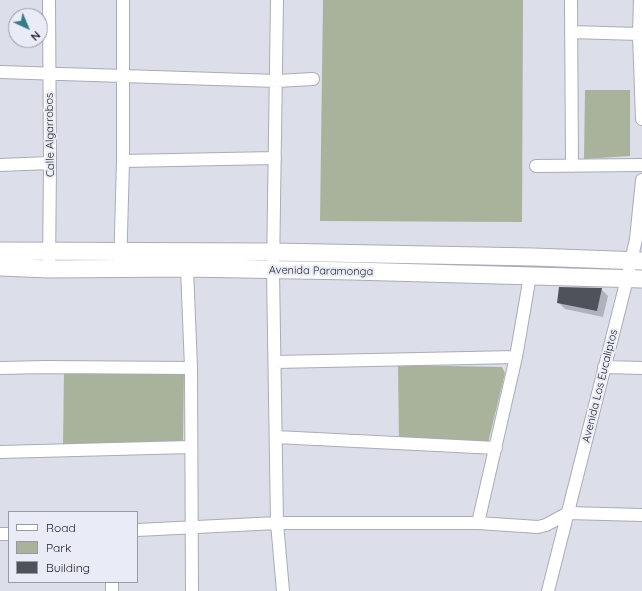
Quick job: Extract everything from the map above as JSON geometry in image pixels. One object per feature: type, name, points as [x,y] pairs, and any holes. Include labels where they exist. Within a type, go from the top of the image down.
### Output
[{"type":"street","name":"Calle Algarrobos","points":[[49,0],[49,269]]},
{"type":"street","points":[[120,270],[123,161],[123,0]]},
{"type":"street","points":[[277,0],[273,271],[277,523],[283,591]]},
{"type":"street","points":[[571,0],[572,166]]},
{"type":"street","points":[[640,0],[639,34],[642,119]]},
{"type":"street","points":[[571,32],[639,34]]},
{"type":"street","points":[[0,72],[49,72],[277,81],[313,79]]},
{"type":"street","points":[[123,161],[275,158]]},
{"type":"street","points":[[0,165],[50,163]]},
{"type":"street","points":[[536,166],[642,165]]},
{"type":"street","name":"Avenida Los Eucaliptos","points":[[548,591],[604,367],[635,279],[636,239],[642,180]]},
{"type":"street","name":"Avenida Paramonga","points":[[0,250],[273,252],[534,257],[636,261]]},
{"type":"street","name":"Avenida Paramonga","points":[[0,267],[120,270],[187,268],[635,279]]},
{"type":"street","points":[[187,268],[191,368],[192,591]]},
{"type":"street","points":[[478,523],[516,357],[530,276]]},
{"type":"street","points":[[275,362],[516,357]]},
{"type":"street","points":[[604,367],[642,368]]},
{"type":"street","points":[[0,368],[191,368]]},
{"type":"street","points":[[276,437],[496,448]]},
{"type":"street","points":[[0,452],[191,447]]},
{"type":"street","points":[[138,530],[277,523],[478,523],[538,527],[546,525],[568,513],[642,515]]},
{"type":"green space","points":[[323,0],[523,0],[522,222],[320,221]]},
{"type":"green space","points":[[585,90],[630,90],[630,156],[584,159]]},
{"type":"green space","points":[[398,365],[502,367],[505,373],[488,443],[399,442]]},
{"type":"green space","points":[[184,371],[183,442],[63,446],[64,372]]},
{"type":"building","points":[[559,287],[602,288],[597,311],[557,303]]}]
